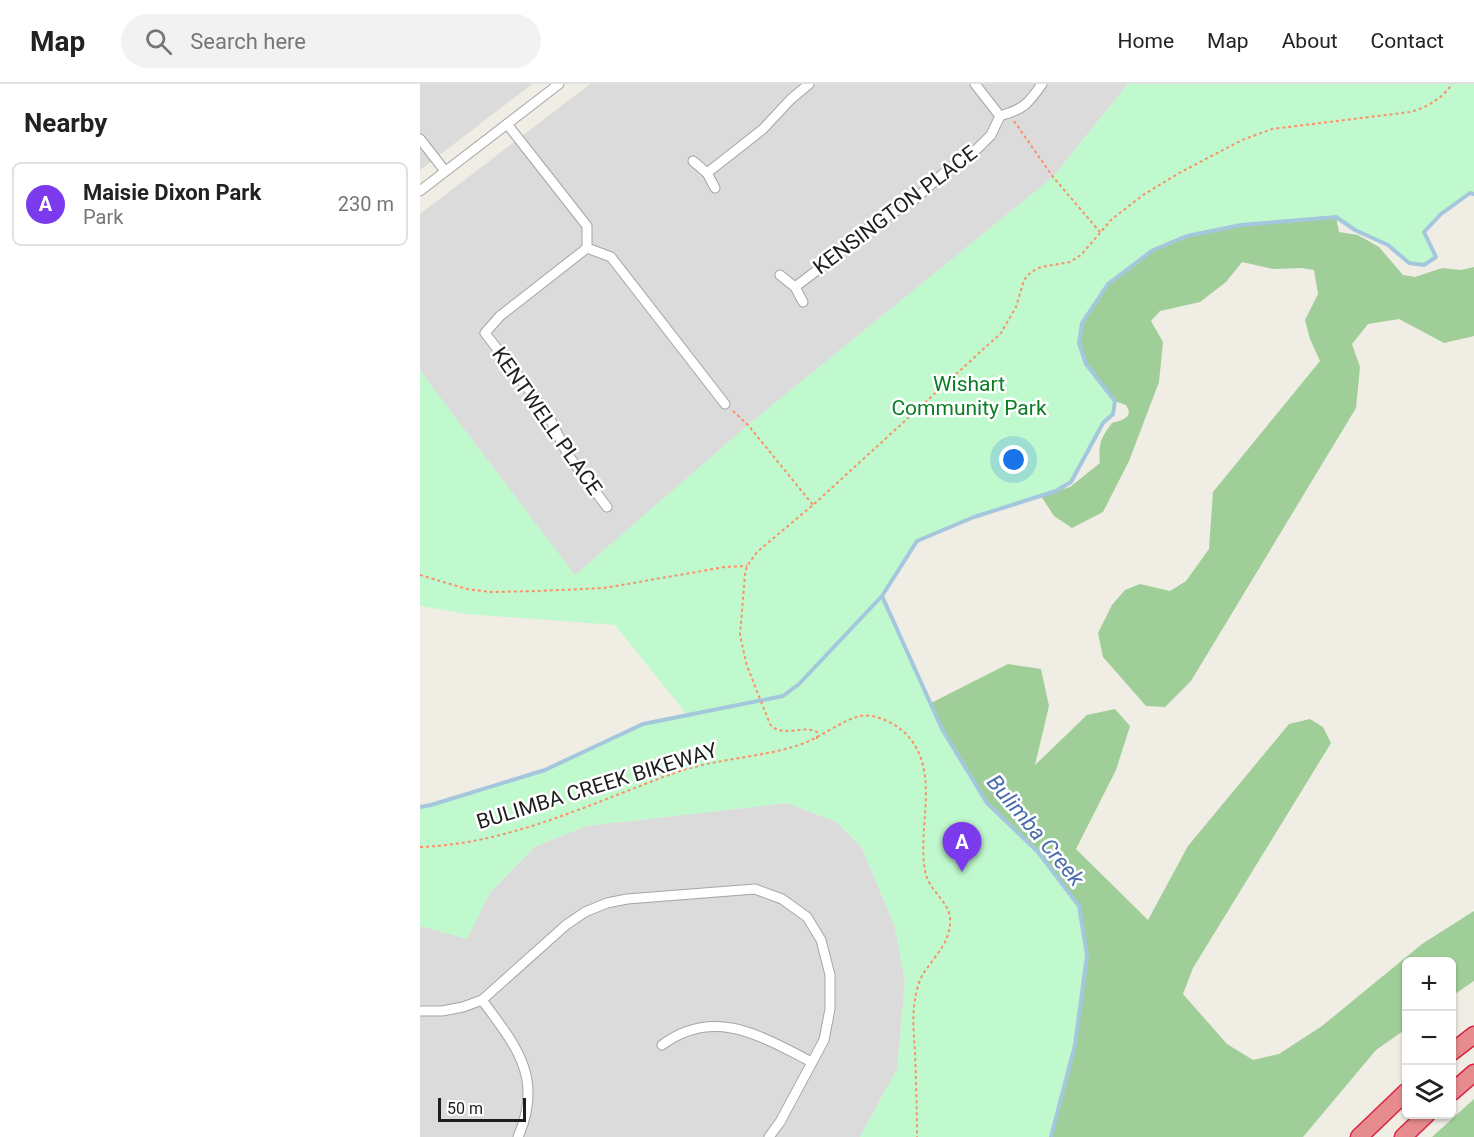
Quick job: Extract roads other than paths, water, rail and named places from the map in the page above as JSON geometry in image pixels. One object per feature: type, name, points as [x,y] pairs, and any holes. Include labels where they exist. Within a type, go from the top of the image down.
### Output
[{"type":"highway","points":[[1456,1049],[1474,1035]]},
{"type":"highway","points":[[1456,1089],[1474,1073]]},
{"type":"highway","points":[[1359,1137],[1402,1097]]},
{"type":"highway","points":[[1403,1137],[1422,1119]]},
{"type":"street","points":[[420,191],[559,84]]},
{"type":"street","points":[[707,173],[763,129],[791,99],[809,84]]},
{"type":"street","points":[[975,84],[1005,115]]},
{"type":"street","name":"KENSINGTON PLACE","points":[[795,287],[871,226],[914,200],[947,170],[978,148],[991,135],[1005,115],[1018,111],[1042,84]]},
{"type":"street","points":[[507,124],[587,226],[587,248],[611,257],[725,404]]},
{"type":"street","points":[[420,139],[444,171]]},
{"type":"street","points":[[693,161],[707,173],[715,188]]},
{"type":"street","name":"KENTWELL PLACE","points":[[587,248],[500,316],[485,333],[536,399],[551,421],[568,455],[607,507]]},
{"type":"street","name":"KENSINGTON PLACE","points":[[780,275],[795,287],[803,302]]},
{"type":"street","points":[[420,1011],[442,1011],[483,1000],[566,925],[585,912],[607,903],[627,899],[754,889],[783,899],[807,917],[821,940],[830,975],[830,1009],[825,1040],[780,1122],[769,1137]]},
{"type":"street","points":[[483,1000],[512,1040],[525,1071],[528,1109],[518,1137]]},
{"type":"street","points":[[662,1045],[675,1036],[699,1028],[718,1026],[737,1028],[756,1034],[813,1062]]},
{"type":"waterway","name":"Bulimba Creek","points":[[420,807],[545,770],[643,724],[783,696],[799,684],[882,596],[917,541],[974,517],[1056,491],[1071,482],[1103,423],[1113,414],[1115,401],[1086,364],[1079,343],[1082,323],[1108,284],[1153,250],[1187,236],[1241,225],[1336,217],[1355,230],[1388,245],[1409,263],[1424,265],[1436,257],[1424,232],[1441,214],[1470,193],[1474,194]]},
{"type":"waterway","name":"Bulimba Creek","points":[[882,596],[942,729],[987,803],[1038,852],[1079,906],[1087,955],[1075,1045],[1051,1137]]},
{"type":"place","name":"Maisie Dixon Park","points":[[962,872]]},
{"type":"park label","name":"Wishart Community Park","points":[[969,396]]}]
